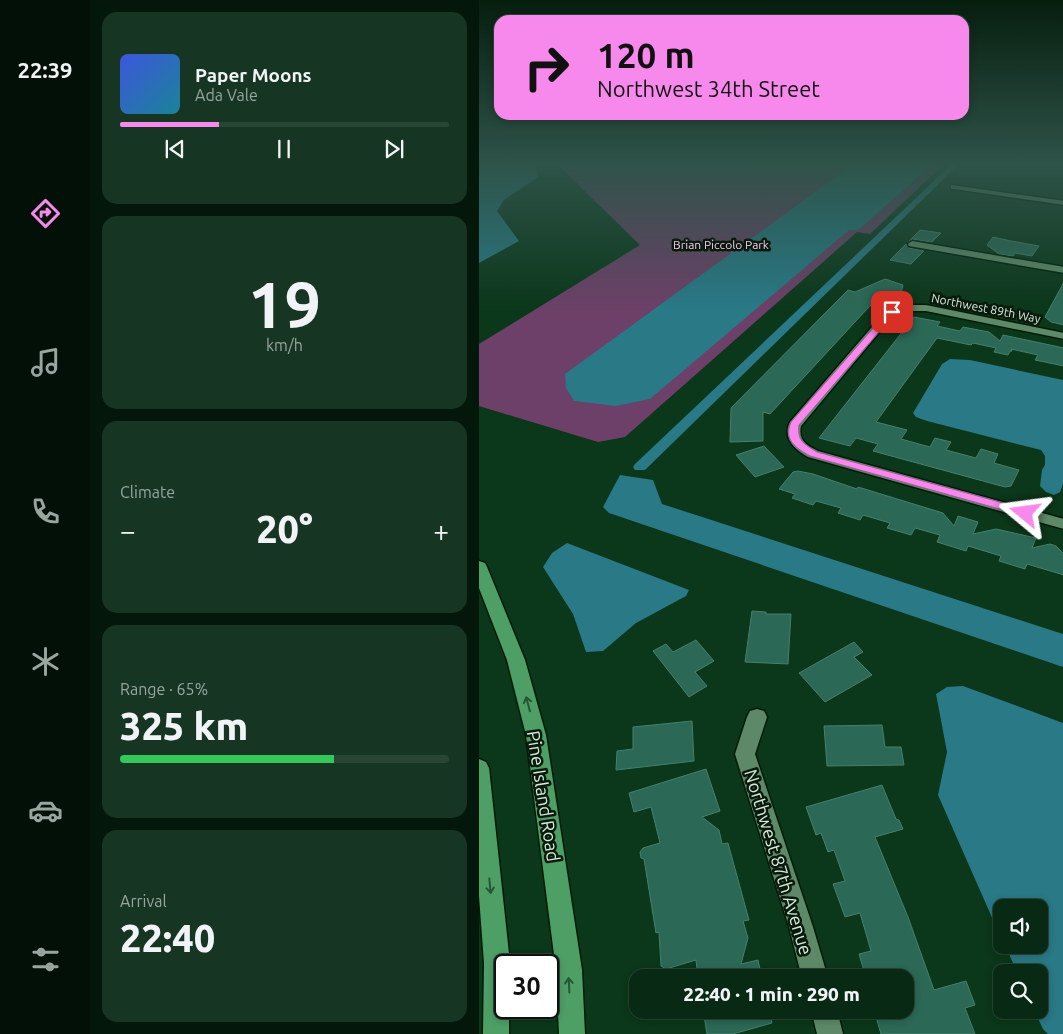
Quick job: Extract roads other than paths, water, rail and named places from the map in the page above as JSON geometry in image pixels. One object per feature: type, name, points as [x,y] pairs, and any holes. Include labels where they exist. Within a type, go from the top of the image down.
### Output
[{"type":"main road","name":"Pine Island Road","points":[[479,567],[516,660],[536,735],[569,970],[572,1034]]},
{"type":"main road","points":[[479,768],[497,964],[496,1034]]},
{"type":"street","points":[[911,244],[1063,270]]},
{"type":"street","name":"Northwest 89th Way","points":[[1063,336],[926,308],[903,308],[888,315],[795,424],[793,435],[799,445],[813,454],[1063,524]]},
{"type":"street","name":"Northwest 87th Avenue","points":[[757,717],[745,754],[801,927],[813,969]]},
{"type":"street","points":[[826,1019],[830,1034]]},
{"type":"water","points":[[479,211],[497,211],[519,241],[479,263]]},
{"type":"water","points":[[789,211],[879,211],[858,230],[849,230],[650,399],[616,406],[574,401],[566,388],[565,374]]},
{"type":"water","points":[[950,359],[970,360],[1063,380],[1064,481],[1060,492],[1054,495],[1046,492],[1040,486],[1042,470],[1045,465],[1045,456],[1041,450],[916,417],[913,413],[942,364]]},
{"type":"water","points":[[620,475],[653,480],[662,504],[1063,634],[1063,667],[609,513],[603,507]]},
{"type":"water","points":[[567,543],[689,590],[686,596],[636,623],[603,651],[586,652],[573,614],[543,567],[552,553]]},
{"type":"water","points":[[963,686],[1063,723],[1063,1034],[1048,1034],[1038,1019],[1048,1019],[1048,964],[1013,964],[1009,954],[1048,954],[1048,899],[993,899],[993,920],[938,795],[947,752],[936,694],[947,687]]},
{"type":"waterway","points":[[640,467],[907,211]]},
{"type":"park label","name":"Brian Piccolo Park","points":[[721,244]]}]
